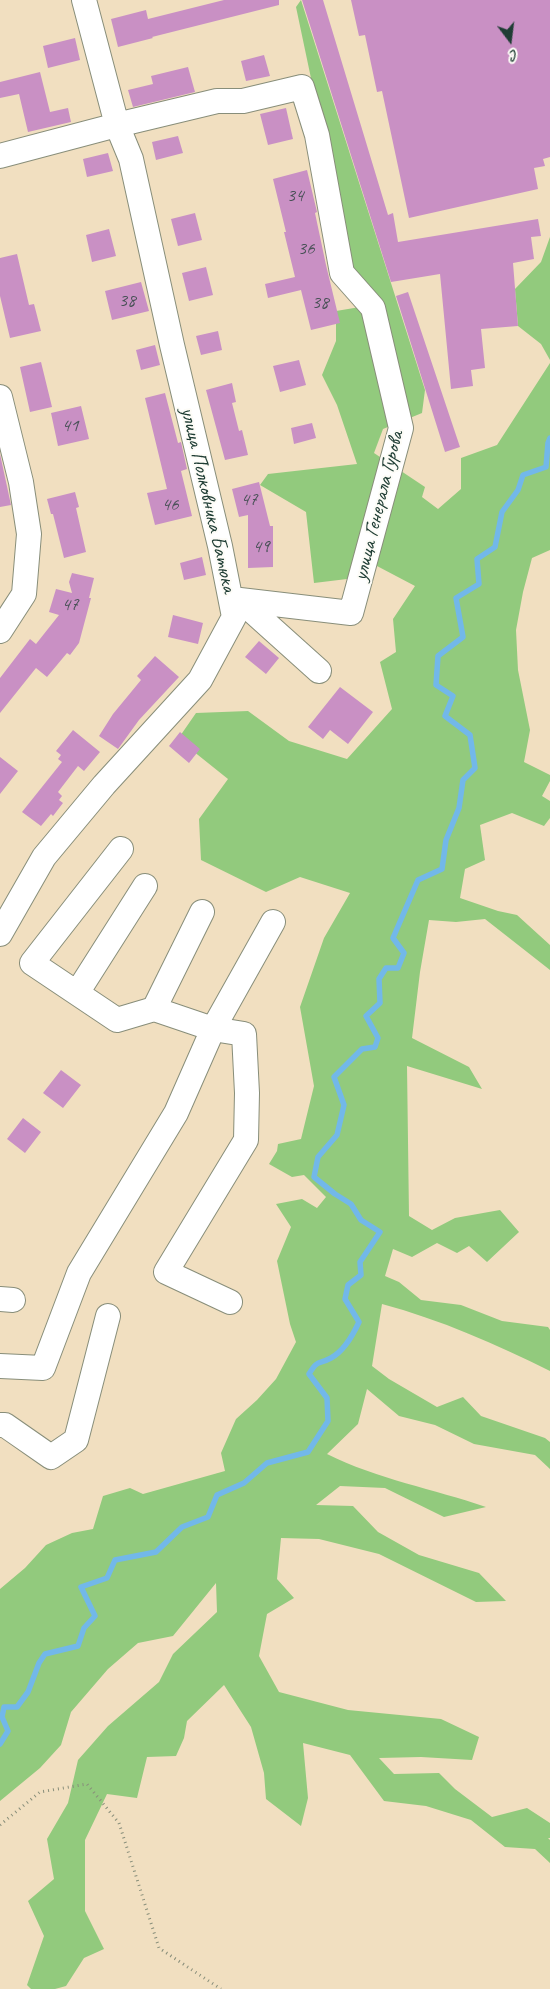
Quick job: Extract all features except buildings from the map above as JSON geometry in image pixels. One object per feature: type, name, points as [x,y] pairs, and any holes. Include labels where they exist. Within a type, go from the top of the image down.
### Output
[{"type":"street","name":"улица Полковника Батюка","points":[[0,934],[44,858],[104,785],[200,680],[237,608],[220,546],[172,344],[131,159],[117,124],[84,0]]},
{"type":"street","name":"улица Генерала Гурова","points":[[117,124],[217,101],[243,101],[302,87],[317,135],[342,273],[373,308],[401,428],[351,613],[237,608]]},
{"type":"street","points":[[0,156],[117,124]]},
{"type":"street","points":[[0,397],[21,482],[29,534],[24,594],[0,631]]},
{"type":"street","points":[[237,608],[319,671]]},
{"type":"street","points":[[121,849],[32,963],[117,1020],[154,1009],[213,1029],[244,1034],[247,1093],[246,1140],[166,1272],[230,1302]]},
{"type":"street","points":[[77,993],[145,886]]},
{"type":"street","points":[[154,1009],[202,912]]},
{"type":"street","points":[[0,1366],[42,1368],[79,1273],[176,1113],[213,1029],[273,922]]},
{"type":"street","points":[[0,1425],[5,1425],[51,1457],[76,1440],[108,1316]]},
{"type":"path","points":[[0,1825],[40,1792],[86,1784],[120,1823],[159,1948],[221,1989]]},
{"type":"green space","points":[[301,0],[425,390],[422,413],[383,429],[374,453],[425,487],[422,497],[438,509],[461,489],[461,458],[497,445],[550,363],[550,550],[532,558],[516,630],[518,670],[530,730],[524,762],[550,775],[550,781],[542,796],[550,801],[550,818],[544,826],[512,813],[480,825],[485,860],[465,869],[460,898],[498,911],[517,915],[550,945],[550,970],[485,919],[456,922],[429,920],[412,1038],[469,1067],[482,1089],[407,1066],[409,1216],[432,1230],[455,1218],[500,1210],[519,1232],[487,1262],[469,1246],[457,1253],[437,1243],[412,1257],[393,1249],[385,1276],[399,1282],[421,1300],[461,1305],[502,1321],[548,1327],[550,1330],[550,1371],[468,1333],[426,1317],[382,1304],[372,1366],[389,1379],[437,1407],[463,1397],[481,1416],[545,1438],[550,1442],[550,1469],[535,1455],[474,1444],[435,1425],[399,1416],[367,1389],[358,1424],[327,1454],[386,1477],[486,1507],[444,1517],[385,1488],[340,1486],[316,1505],[353,1506],[378,1532],[419,1555],[479,1573],[506,1601],[476,1602],[379,1554],[319,1539],[281,1538],[277,1579],[294,1598],[267,1614],[259,1656],[279,1692],[348,1710],[441,1719],[479,1737],[472,1760],[421,1757],[379,1758],[394,1774],[439,1773],[455,1789],[492,1817],[527,1808],[550,1823],[550,1838],[548,1838],[550,1840],[550,1863],[535,1849],[505,1847],[471,1820],[426,1806],[384,1801],[350,1755],[303,1743],[308,1798],[301,1826],[266,1799],[264,1773],[251,1727],[224,1685],[187,1721],[184,1738],[176,1756],[147,1757],[137,1798],[107,1794],[85,1840],[85,1911],[104,1949],[84,1958],[66,1986],[55,1989],[31,1989],[27,1985],[44,1936],[28,1901],[54,1879],[47,1839],[68,1803],[78,1760],[108,1726],[159,1682],[173,1654],[217,1612],[216,1583],[173,1636],[138,1643],[108,1669],[71,1712],[61,1745],[40,1768],[0,1801],[0,1589],[25,1568],[46,1545],[72,1533],[93,1529],[103,1496],[130,1488],[143,1494],[225,1471],[221,1453],[236,1419],[276,1379],[296,1342],[290,1324],[277,1261],[291,1227],[276,1204],[302,1199],[317,1208],[326,1197],[304,1175],[292,1177],[269,1164],[277,1151],[278,1144],[301,1139],[314,1086],[300,1007],[324,938],[350,893],[300,877],[266,892],[201,860],[199,819],[228,779],[178,739],[196,713],[248,711],[289,741],[347,759],[392,709],[380,662],[396,652],[393,619],[415,586],[358,556],[347,579],[314,583],[306,512],[260,485],[268,474],[357,464],[337,405],[322,375],[336,341],[336,311],[366,306],[342,273],[312,83],[296,7]]},
{"type":"green space","points":[[550,237],[550,360],[541,344],[518,326],[515,289],[541,262]]},
{"type":"waterway","points":[[0,1744],[8,1731],[2,1717],[4,1707],[17,1707],[28,1692],[39,1663],[45,1654],[78,1646],[84,1628],[95,1616],[81,1587],[107,1578],[115,1560],[156,1552],[182,1527],[208,1517],[217,1495],[244,1483],[267,1463],[308,1452],[328,1421],[327,1398],[309,1374],[316,1364],[336,1355],[348,1342],[357,1327],[359,1322],[345,1299],[348,1285],[361,1275],[360,1262],[380,1232],[361,1220],[351,1204],[314,1177],[318,1157],[337,1135],[344,1105],[334,1077],[362,1049],[375,1047],[378,1038],[366,1016],[380,1003],[379,979],[386,968],[398,968],[404,953],[393,938],[418,880],[442,869],[446,840],[459,808],[463,780],[475,768],[470,735],[445,716],[453,696],[436,685],[438,656],[463,637],[456,598],[479,584],[477,559],[495,547],[502,512],[518,490],[523,475],[546,467],[550,438]]}]
